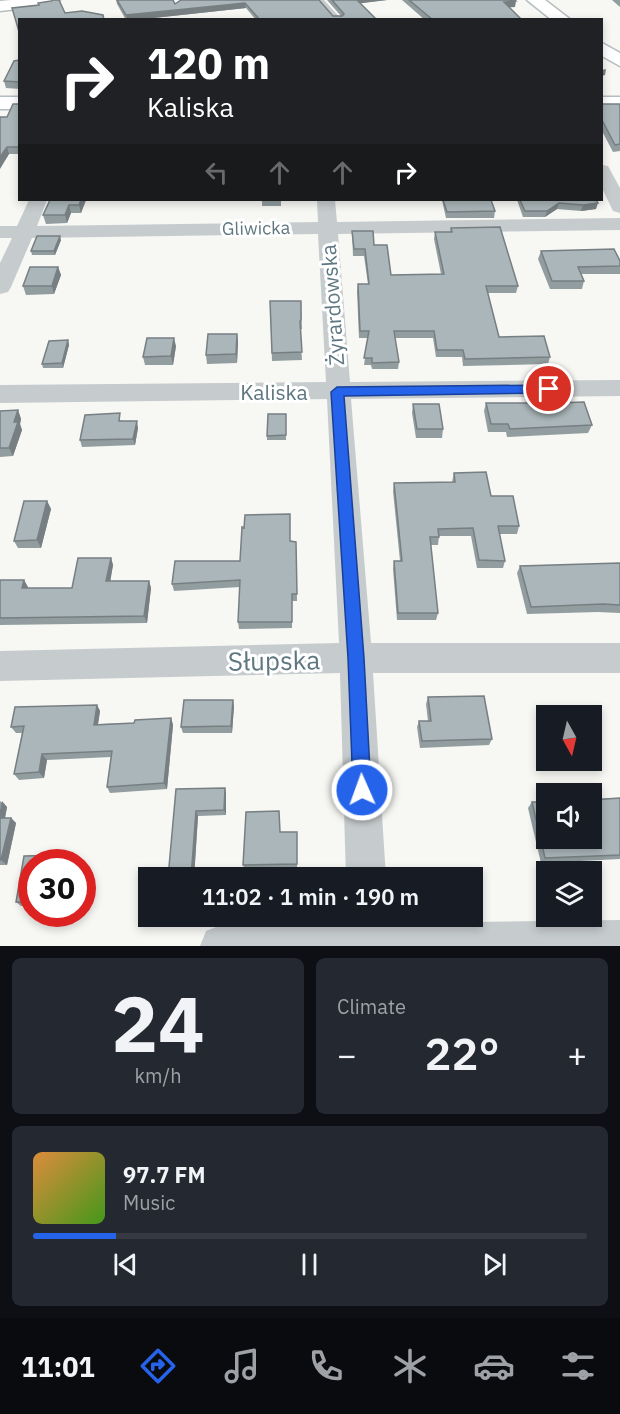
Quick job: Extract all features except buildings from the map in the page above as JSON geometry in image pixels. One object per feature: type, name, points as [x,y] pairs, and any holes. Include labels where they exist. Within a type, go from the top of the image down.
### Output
[{"type":"street","points":[[0,6],[52,0]]},
{"type":"street","points":[[534,0],[560,18]]},
{"type":"street","points":[[603,49],[620,61]]},
{"type":"street","points":[[0,103],[18,103]]},
{"type":"street","points":[[603,172],[620,207]]},
{"type":"street","points":[[0,287],[38,201]]},
{"type":"street","name":"Gliwicka","points":[[0,232],[326,213],[620,224]]},
{"type":"street","name":"Żyrardowska","points":[[326,213],[356,658],[366,867]]},
{"type":"street","name":"Kaliska","points":[[0,394],[620,388]]},
{"type":"street","name":"Słupska","points":[[0,666],[356,658],[620,658]]},
{"type":"street","points":[[221,946],[369,936],[620,940]]},
{"type":"lane","points":[[320,0],[337,18]]},
{"type":"route","points":[[362,790],[356,658],[337,392],[549,389]]}]
